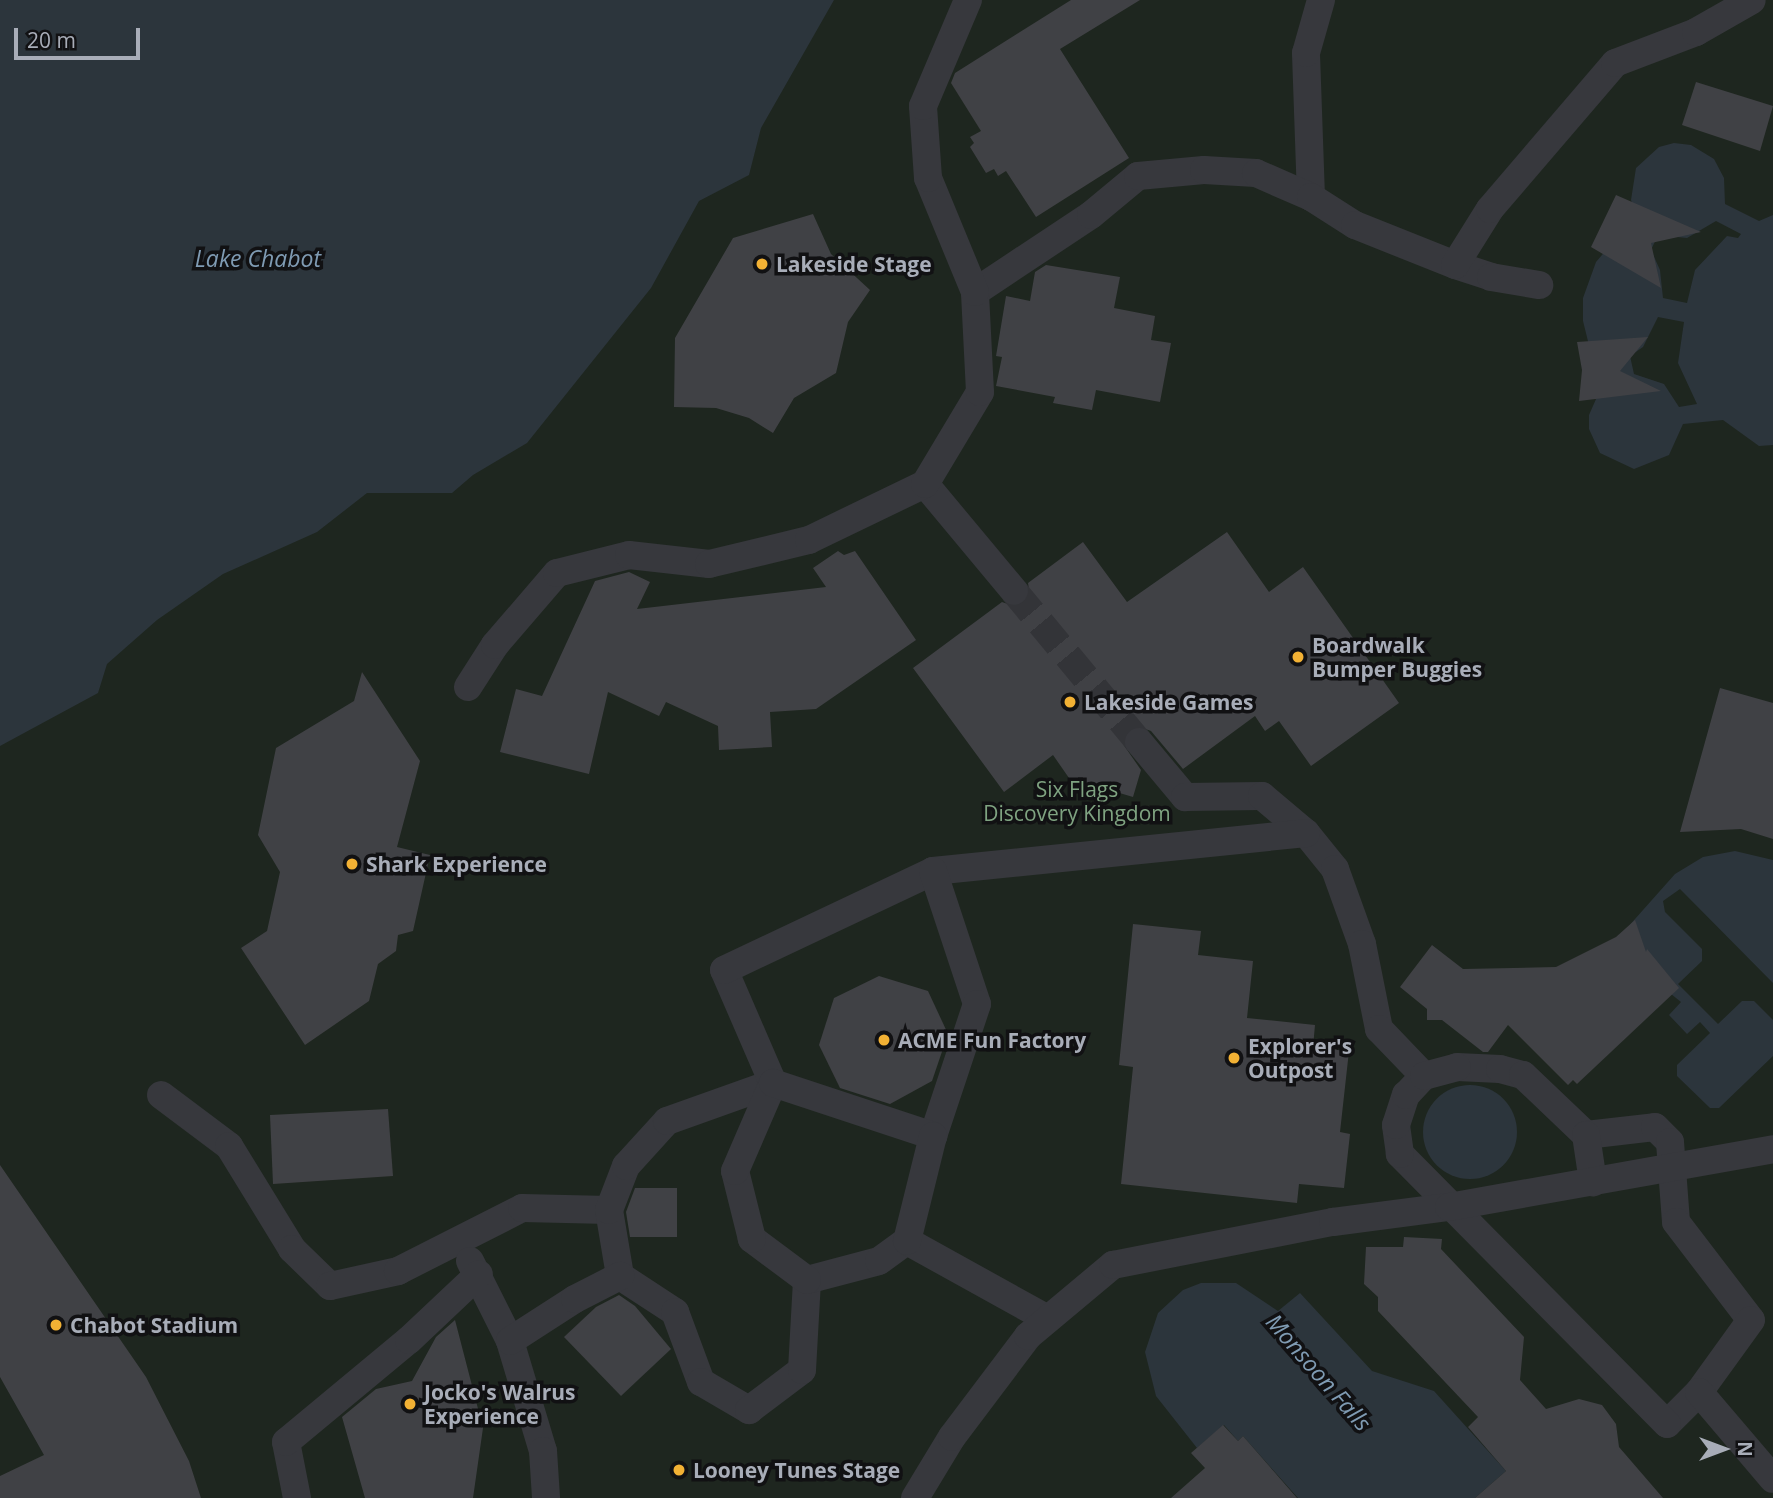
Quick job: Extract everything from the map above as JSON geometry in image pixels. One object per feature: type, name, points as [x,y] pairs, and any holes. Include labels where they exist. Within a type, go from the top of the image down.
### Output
[{"type":"street","points":[[468,687],[495,645],[557,573],[629,555],[709,564],[809,540],[925,484],[980,392],[975,292],[928,178],[923,106],[968,0]]},
{"type":"street","points":[[1311,197],[1307,53],[1321,0]]},
{"type":"street","points":[[1455,265],[1490,209],[1615,64],[1696,32],[1752,0]]},
{"type":"street","points":[[975,292],[1091,215],[1138,176],[1204,170],[1256,173],[1311,197],[1355,225],[1455,265],[1491,277],[1539,285]]},
{"type":"street","points":[[925,484],[1014,591]]},
{"type":"street","points":[[1139,742],[1185,797],[1262,796],[1306,833],[1335,869],[1362,943],[1379,1028],[1424,1076]]},
{"type":"street","points":[[807,1280],[752,1238],[735,1171],[773,1083],[724,970],[933,871],[1306,833]]},
{"type":"street","points":[[807,1280],[880,1261],[907,1241],[933,1136],[977,1004],[933,871]]},
{"type":"street","points":[[1586,1135],[1655,1127],[1670,1142],[1676,1222],[1751,1320],[1699,1392],[1667,1424],[1449,1208],[1400,1154],[1396,1125],[1406,1095],[1424,1076],[1457,1067],[1500,1069],[1523,1075],[1586,1135],[1594,1182]]},
{"type":"street","points":[[807,1280],[802,1370],[749,1410],[701,1382],[676,1312],[620,1276],[609,1210],[626,1166],[667,1121],[773,1083],[933,1136]]},
{"type":"street","points":[[160,1095],[229,1146],[292,1248],[330,1286],[398,1271],[522,1208],[609,1210]]},
{"type":"street","points":[[915,1498],[952,1437],[1028,1336],[1113,1265],[1332,1222],[1449,1208],[1773,1149]]},
{"type":"street","points":[[907,1241],[1048,1318]]},
{"type":"street","points":[[297,1498],[286,1442],[409,1340],[474,1266],[510,1341],[543,1451],[546,1498]]},
{"type":"street","points":[[510,1341],[575,1298],[620,1276]]},
{"type":"street","points":[[1699,1392],[1773,1479]]},
{"type":"green space","name":"Six Flags Discovery Kingdom","points":[[801,0],[1773,0],[1773,1498],[0,1498],[0,729]]},
{"type":"water","name":"Lake Chabot","points":[[0,0],[834,0],[761,128],[749,175],[699,201],[651,288],[527,443],[473,475],[452,493],[367,493],[317,532],[223,574],[157,620],[107,664],[98,693],[0,746]]},
{"type":"water","points":[[1674,143],[1691,145],[1714,159],[1724,178],[1725,204],[1759,221],[1773,215],[1773,445],[1759,446],[1723,420],[1683,424],[1669,455],[1634,469],[1600,453],[1589,429],[1589,415],[1600,390],[1583,321],[1583,298],[1596,262],[1636,215],[1631,200],[1636,168],[1659,147]],"holes":[[[1716,221],[1741,234],[1738,238],[1727,236],[1695,270],[1687,303],[1663,298],[1660,270],[1651,250],[1658,235],[1687,238]],[[1658,317],[1684,322],[1678,363],[1697,404],[1679,407],[1664,384],[1634,374],[1630,356],[1643,347]]]},
{"type":"water","points":[[1735,851],[1773,860],[1773,983],[1680,889],[1663,901],[1665,912],[1702,949],[1702,961],[1678,984],[1718,1024],[1742,1001],[1754,1001],[1773,1020],[1773,1056],[1719,1108],[1710,1108],[1677,1076],[1677,1065],[1710,1033],[1700,1022],[1687,1034],[1669,1015],[1681,1002],[1611,946],[1675,874],[1703,857]]},
{"type":"water","points":[[1470,1085],[1488,1089],[1503,1099],[1513,1114],[1517,1132],[1513,1150],[1503,1165],[1488,1175],[1470,1179],[1452,1175],[1437,1165],[1427,1150],[1423,1132],[1427,1114],[1437,1099],[1452,1089]]},
{"type":"water","name":"Monsoon Falls","points":[[1201,1283],[1236,1283],[1278,1311],[1300,1293],[1372,1371],[1434,1391],[1506,1471],[1475,1498],[1298,1498],[1243,1436],[1238,1441],[1224,1425],[1197,1448],[1156,1396],[1145,1352],[1158,1313],[1183,1290]]},
{"type":"building","points":[[1071,0],[1140,0],[1060,49],[1129,158],[1036,217],[1006,171],[998,176],[994,169],[986,173],[970,147],[974,143],[970,137],[981,131],[951,83],[955,73]]},
{"type":"building","points":[[1696,82],[1773,106],[1760,151],[1682,125]]},
{"type":"building","points":[[1616,195],[1701,232],[1651,243],[1661,288],[1591,247]]},
{"type":"building","points":[[813,214],[831,254],[870,290],[848,322],[836,373],[794,398],[773,433],[749,418],[716,408],[674,407],[675,338],[733,238]]},
{"type":"building","points":[[1046,265],[1120,277],[1114,308],[1155,316],[1151,340],[1171,343],[1160,402],[1096,390],[1092,410],[1053,403],[1055,397],[996,386],[1002,357],[996,356],[1006,296],[1030,301],[1035,272]]},
{"type":"building","points":[[1648,337],[1620,371],[1661,391],[1579,401],[1582,370],[1577,342]]},
{"type":"building","points":[[1227,532],[1269,592],[1303,567],[1399,703],[1311,766],[1279,721],[1265,731],[1255,716],[1183,769],[1151,731],[1137,726],[1128,730],[1123,744],[1141,770],[1133,797],[1069,778],[1053,755],[1004,792],[913,668],[1002,602],[1016,607],[1024,604],[1030,596],[1028,583],[1083,542],[1127,602]]},
{"type":"building","points":[[838,551],[844,555],[855,551],[916,640],[816,709],[770,712],[772,747],[719,750],[718,726],[666,702],[659,716],[608,692],[589,774],[500,752],[516,689],[542,696],[595,581],[629,572],[650,582],[637,609],[826,587],[813,568]]},
{"type":"building","name":"Shark Experience","points":[[362,672],[420,761],[397,847],[430,855],[413,931],[398,935],[396,951],[378,964],[369,1001],[305,1045],[241,948],[267,931],[280,872],[258,835],[276,748],[354,701]]},
{"type":"building","points":[[1720,688],[1773,703],[1773,839],[1741,829],[1680,832]]},
{"type":"building","points":[[1635,920],[1646,952],[1647,949],[1679,988],[1577,1084],[1573,1080],[1568,1085],[1508,1025],[1488,1052],[1483,1052],[1442,1020],[1427,1020],[1427,1009],[1400,987],[1432,945],[1463,969],[1556,967],[1616,937]]},
{"type":"building","name":"Explorer's Outpost","points":[[1133,924],[1201,931],[1198,955],[1253,961],[1247,1018],[1315,1025],[1313,1047],[1349,1051],[1340,1132],[1350,1134],[1344,1188],[1299,1184],[1297,1203],[1121,1184],[1133,1067],[1119,1065]]},
{"type":"building","name":"ACME Fun Factory","points":[[879,976],[928,991],[948,1034],[932,1081],[890,1104],[840,1088],[819,1045],[834,998]]},
{"type":"building","points":[[388,1109],[393,1176],[273,1184],[270,1115]]},
{"type":"building","name":"Chabot Stadium","points":[[0,1165],[146,1377],[189,1461],[201,1498],[0,1498],[0,1476],[44,1455],[0,1377]]},
{"type":"building","points":[[635,1188],[677,1188],[677,1237],[630,1237],[626,1212]]},
{"type":"building","points":[[1404,1237],[1442,1239],[1441,1249],[1524,1337],[1520,1380],[1546,1409],[1579,1399],[1602,1405],[1616,1424],[1619,1447],[1663,1498],[1475,1498],[1506,1471],[1468,1427],[1478,1417],[1378,1311],[1378,1297],[1364,1284],[1366,1247],[1403,1247]]},
{"type":"building","points":[[619,1295],[635,1306],[671,1349],[621,1396],[564,1337],[596,1307]]},
{"type":"building","name":"Jocko's Walrus Experience","points":[[455,1320],[483,1428],[473,1498],[365,1498],[342,1417],[376,1389],[412,1381],[436,1337]]},
{"type":"building","points":[[1223,1425],[1238,1441],[1243,1436],[1297,1498],[1171,1498],[1205,1468],[1191,1453]]},
{"type":"tunnel","points":[[1014,591],[1139,742]]},
{"type":"place","name":"Lakeside Stage","points":[[762,264]]},
{"type":"place","name":"Boardwalk Bumper Buggies","points":[[1298,657]]},
{"type":"place","name":"Lakeside Games","points":[[1070,702]]},
{"type":"place","name":"Shark Experience","points":[[352,864]]},
{"type":"place","name":"ACME Fun Factory","points":[[884,1040]]},
{"type":"place","name":"Explorer's Outpost","points":[[1234,1058]]},
{"type":"place","name":"Chabot Stadium","points":[[56,1325]]},
{"type":"place","name":"Jocko's Walrus Experience","points":[[410,1404]]},
{"type":"place","name":"Looney Tunes Stage","points":[[679,1470]]}]
